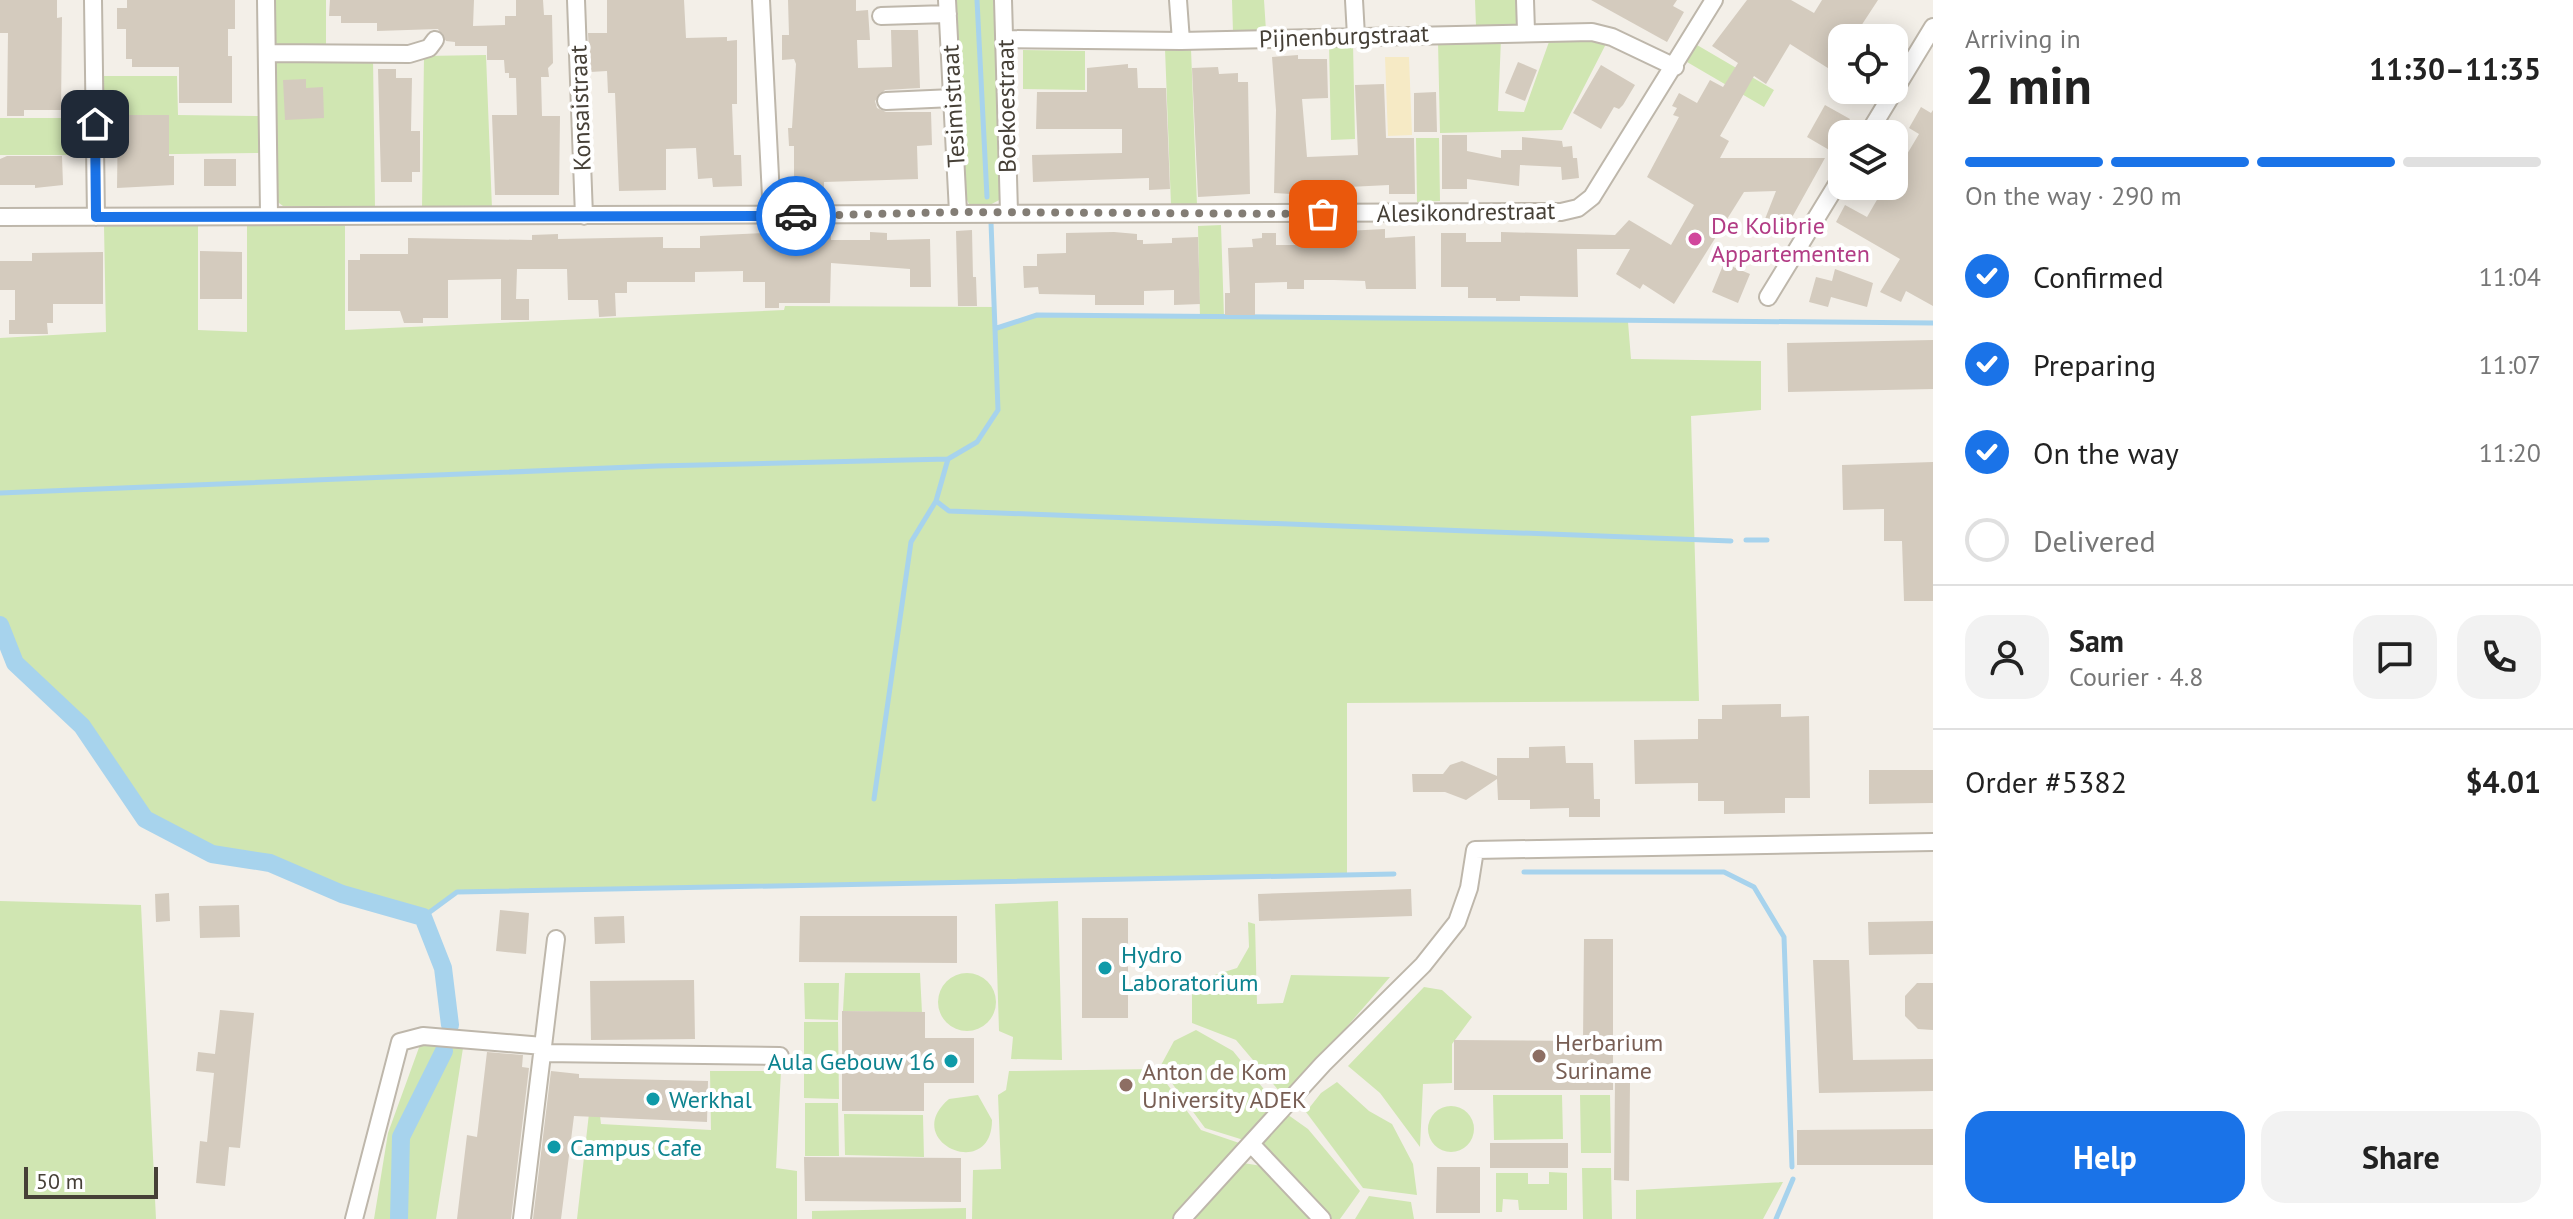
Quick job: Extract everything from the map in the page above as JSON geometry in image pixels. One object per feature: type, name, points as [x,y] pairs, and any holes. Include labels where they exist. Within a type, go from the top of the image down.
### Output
[{"type":"street","points":[[93,0],[96,217]]},
{"type":"street","points":[[266,0],[269,214]]},
{"type":"street","name":"Konsaistraat","points":[[576,0],[584,216]]},
{"type":"street","points":[[761,0],[772,216]]},
{"type":"street","name":"Boekoestraat","points":[[1003,0],[1009,212]]},
{"type":"street","points":[[1178,0],[1181,41]]},
{"type":"street","points":[[1354,0],[1356,36]]},
{"type":"street","points":[[1525,0],[1526,31]]},
{"type":"street","name":"Alesikondrestraat","points":[[0,217],[269,214],[772,216],[958,212],[1106,216],[1561,212],[1578,208],[1592,197],[1714,0]]},
{"type":"street","points":[[881,16],[948,7]]},
{"type":"street","name":"Tesimistraat","points":[[948,7],[958,212]]},
{"type":"street","points":[[1877,120],[1933,27]]},
{"type":"street","name":"Pijnenburgstraat","points":[[1005,39],[1181,41],[1526,31],[1592,32],[1612,37],[1675,67]]},
{"type":"street","points":[[267,53],[409,54],[429,48],[435,40]]},
{"type":"street","points":[[886,101],[953,98]]},
{"type":"street","points":[[1768,297],[1828,199]]},
{"type":"street","points":[[1182,1219],[1323,1064],[1423,965],[1457,922],[1469,888],[1475,850],[1933,842]]},
{"type":"street","points":[[522,1219],[556,939]]},
{"type":"street","points":[[354,1219],[400,1042],[423,1036],[542,1050],[780,1056]]},
{"type":"street","points":[[1252,1145],[1322,1219]]},
{"type":"green space","points":[[270,0],[326,0],[326,47],[273,45]]},
{"type":"green space","points":[[953,0],[997,0],[1003,198],[986,207],[969,204],[964,194]]},
{"type":"green space","points":[[1232,0],[1264,0],[1266,31],[1233,32]]},
{"type":"green space","points":[[1475,0],[1521,0],[1520,21],[1516,25],[1476,26]]},
{"type":"green space","points":[[1501,39],[1498,111],[1524,112],[1550,39],[1608,40],[1562,130],[1440,133],[1438,41]]},
{"type":"green space","points":[[1329,43],[1353,43],[1355,139],[1331,140]]},
{"type":"green space","points":[[1697,45],[1774,90],[1764,107],[1687,62]]},
{"type":"green space","points":[[1165,49],[1191,49],[1197,205],[1171,205]]},
{"type":"green space","points":[[1023,50],[1085,51],[1085,90],[1023,89]]},
{"type":"green space","points":[[486,55],[492,209],[422,208],[424,56]]},
{"type":"green space","points":[[373,57],[375,208],[283,206],[275,200],[276,60]]},
{"type":"green space","points":[[99,76],[177,76],[178,115],[262,116],[263,153],[100,155]]},
{"type":"green space","points":[[0,118],[89,118],[90,155],[0,155]]},
{"type":"green space","points":[[1416,138],[1439,138],[1440,201],[1417,202]]},
{"type":"green space","points":[[345,222],[345,330],[784,310],[785,306],[995,307],[997,328],[1037,315],[1200,317],[1198,226],[1221,225],[1224,317],[1628,322],[1631,359],[1761,361],[1761,410],[1691,416],[1699,701],[1347,703],[1347,875],[457,892],[423,917],[342,894],[270,863],[212,854],[145,819],[82,726],[15,663],[0,625],[0,338],[106,332],[104,226],[198,224],[198,330],[247,332],[247,224]]},
{"type":"green space","points":[[0,901],[141,905],[156,1219],[0,1219]]},
{"type":"green space","points":[[1058,901],[1062,1060],[1011,1059],[1013,1037],[999,1031],[995,904]]},
{"type":"green space","points":[[1248,922],[1255,924],[1257,1004],[1283,1003],[1291,975],[1390,977],[1285,1098],[1236,1040],[1192,1023],[1192,982],[1237,968],[1249,947]]},
{"type":"green space","points":[[845,973],[920,973],[922,1013],[843,1011]]},
{"type":"green space","points":[[967,973],[987,982],[996,1002],[987,1022],[967,1031],[947,1022],[938,1002],[947,982]]},
{"type":"green space","points":[[804,983],[839,983],[838,1020],[805,1019]]},
{"type":"green space","points":[[1424,987],[1442,990],[1472,1017],[1452,1044],[1452,1083],[1423,1084],[1420,1147],[1380,1093],[1348,1066]]},
{"type":"green space","points":[[804,1022],[838,1022],[839,1099],[804,1098]]},
{"type":"green space","points":[[1196,1030],[1233,1051],[1279,1108],[1250,1142],[1205,1128],[1160,1067],[1174,1041]]},
{"type":"green space","points":[[421,1042],[463,1048],[436,1219],[374,1219],[388,1133]]},
{"type":"green space","points":[[1156,1069],[1201,1130],[1248,1146],[1176,1219],[972,1219],[973,1170],[1001,1169],[998,1095],[1006,1090],[1009,1071]]},
{"type":"green space","points":[[710,1071],[781,1071],[776,1168],[797,1171],[797,1219],[577,1219],[592,1087],[596,1081],[601,1124],[711,1130]]},
{"type":"green space","points":[[1337,1082],[1369,1111],[1392,1124],[1413,1164],[1417,1195],[1363,1188],[1306,1112],[1321,1093]]},
{"type":"green space","points":[[978,1095],[992,1120],[988,1139],[978,1149],[965,1152],[952,1149],[941,1141],[935,1129],[936,1115],[949,1099]]},
{"type":"green space","points":[[1493,1095],[1562,1095],[1563,1139],[1494,1140]]},
{"type":"green space","points":[[1580,1095],[1610,1095],[1611,1153],[1581,1153]]},
{"type":"green space","points":[[805,1103],[838,1103],[839,1156],[805,1156]]},
{"type":"green space","points":[[1451,1106],[1460,1107],[1467,1113],[1473,1120],[1473,1138],[1467,1145],[1460,1151],[1451,1152],[1442,1151],[1435,1145],[1429,1138],[1428,1129],[1429,1120],[1435,1113],[1442,1107]]},
{"type":"green space","points":[[1284,1112],[1308,1129],[1360,1191],[1340,1219],[1323,1219],[1257,1145]]},
{"type":"green space","points":[[844,1114],[923,1115],[924,1157],[845,1155]]},
{"type":"green space","points":[[1243,1163],[1262,1166],[1315,1219],[1189,1219]]},
{"type":"green space","points":[[1582,1168],[1611,1168],[1612,1219],[1583,1219]]},
{"type":"green space","points":[[1549,1172],[1567,1173],[1567,1210],[1519,1210],[1518,1200],[1503,1199],[1502,1212],[1496,1212],[1496,1173],[1528,1173],[1528,1184],[1549,1184]]},
{"type":"green space","points":[[1783,1182],[1763,1219],[1636,1219],[1636,1190]]},
{"type":"green space","points":[[1369,1196],[1411,1202],[1414,1219],[1355,1219]]},
{"type":"green space","points":[[966,1208],[966,1219],[812,1219],[812,1211]]},
{"type":"sand","points":[[1385,57],[1409,57],[1412,135],[1388,136]]},
{"type":"building","points":[[0,0],[57,0],[57,18],[62,17],[61,110],[24,110],[24,116],[7,116],[8,33],[0,33]]},
{"type":"building","points":[[127,0],[235,0],[235,29],[228,29],[228,56],[232,56],[232,103],[179,103],[179,67],[132,67],[132,59],[126,59],[126,29],[117,29],[117,8],[127,8]]},
{"type":"building","points":[[330,0],[474,0],[473,26],[505,25],[505,16],[516,16],[516,0],[543,0],[544,15],[552,15],[553,63],[548,68],[549,77],[541,77],[542,116],[560,116],[559,195],[495,195],[492,115],[517,115],[516,78],[509,78],[509,73],[505,73],[504,60],[487,60],[487,46],[455,46],[455,42],[446,41],[438,29],[377,31],[377,23],[341,23],[341,16],[329,16]]},
{"type":"building","points":[[607,0],[684,0],[686,38],[727,37],[727,41],[737,40],[737,104],[732,104],[734,155],[741,155],[742,186],[713,187],[712,178],[698,179],[696,148],[666,149],[666,190],[619,191],[615,93],[608,93],[607,71],[590,72],[588,33],[607,33]]},
{"type":"building","points":[[788,0],[856,0],[856,11],[868,10],[870,40],[857,40],[858,68],[892,67],[891,30],[918,30],[920,88],[885,90],[875,101],[877,108],[886,112],[931,112],[932,145],[917,146],[918,179],[824,182],[824,188],[794,188],[794,146],[789,146],[788,128],[792,128],[796,64],[794,59],[782,60],[782,35],[789,35]]},
{"type":"building","points":[[1591,0],[1677,0],[1673,6],[1684,12],[1667,42]]},
{"type":"building","points":[[1747,0],[1791,0],[1814,13],[1822,0],[1878,0],[1862,24],[1828,24],[1828,68],[1790,44],[1766,84],[1754,76],[1720,136],[1729,141],[1720,158],[1825,158],[1785,230],[1765,219],[1776,191],[1744,192],[1674,304],[1643,284],[1640,289],[1616,274],[1630,249],[1577,249],[1578,297],[1520,296],[1520,301],[1496,301],[1496,298],[1468,298],[1468,287],[1441,287],[1441,233],[1466,233],[1466,242],[1501,242],[1501,232],[1615,235],[1629,220],[1671,245],[1694,205],[1647,177],[1679,117],[1673,115],[1677,108],[1672,106],[1679,93],[1697,103],[1710,80],[1723,87],[1738,63],[1712,46]]},
{"type":"building","points":[[1298,55],[1298,59],[1327,59],[1328,98],[1302,99],[1307,157],[1358,155],[1355,85],[1384,84],[1386,138],[1414,138],[1415,194],[1389,194],[1389,185],[1308,189],[1308,195],[1274,193],[1276,110],[1272,57]]},
{"type":"building","points":[[1518,62],[1537,70],[1525,101],[1505,93]]},
{"type":"building","points":[[1128,64],[1128,68],[1137,68],[1138,88],[1166,88],[1170,189],[1149,190],[1149,178],[1033,182],[1032,155],[1122,153],[1122,129],[1036,129],[1037,92],[1087,92],[1087,68]]},
{"type":"building","points":[[1601,65],[1635,85],[1623,105],[1619,109],[1614,107],[1601,129],[1573,113]]},
{"type":"building","points":[[1218,67],[1219,74],[1238,73],[1238,82],[1248,82],[1250,194],[1198,197],[1192,68]]},
{"type":"building","points":[[378,69],[396,69],[396,78],[412,78],[411,131],[420,131],[420,172],[412,172],[412,182],[381,182]]},
{"type":"building","points":[[306,79],[306,88],[323,87],[324,118],[285,120],[283,80]]},
{"type":"building","points":[[1436,92],[1437,132],[1414,132],[1414,93]]},
{"type":"building","points":[[1825,105],[1850,119],[1828,120],[1828,149],[1807,137]]},
{"type":"building","points":[[1921,107],[1931,113],[1933,110],[1933,306],[1906,291],[1901,302],[1880,292],[1900,259],[1836,222],[1845,205],[1867,217],[1877,200],[1908,200],[1908,152],[1919,134],[1909,128]]},
{"type":"building","points":[[118,115],[169,115],[169,156],[174,156],[174,185],[117,188]]},
{"type":"building","points":[[1442,135],[1467,135],[1467,151],[1501,158],[1501,150],[1522,150],[1522,137],[1562,141],[1563,147],[1572,146],[1579,178],[1562,180],[1561,167],[1520,165],[1519,186],[1467,179],[1467,189],[1442,189]]},
{"type":"building","points":[[7,156],[62,156],[63,185],[35,188],[35,185],[0,185],[0,159]]},
{"type":"building","points":[[204,159],[236,159],[236,186],[204,186]]},
{"type":"building","points":[[1326,229],[1326,232],[1385,229],[1385,238],[1415,236],[1416,289],[1366,289],[1365,281],[1304,280],[1304,289],[1287,289],[1287,282],[1255,283],[1255,315],[1225,315],[1225,293],[1230,293],[1228,248],[1253,247],[1252,239],[1262,238],[1262,233],[1276,233],[1276,245],[1306,245],[1306,230]]},
{"type":"building","points":[[972,230],[977,306],[958,306],[956,231]]},
{"type":"building","points":[[831,231],[831,240],[870,240],[870,232],[887,233],[887,240],[930,239],[931,287],[910,287],[910,269],[831,263],[830,303],[779,303],[779,308],[765,308],[765,282],[743,282],[743,271],[695,272],[695,282],[627,282],[627,293],[615,293],[616,316],[599,317],[598,300],[568,300],[567,269],[517,269],[516,299],[529,299],[529,320],[501,320],[501,279],[448,280],[448,318],[423,318],[423,323],[404,323],[400,311],[348,311],[348,260],[360,260],[360,254],[408,254],[408,238],[532,240],[532,235],[558,234],[558,239],[663,237],[663,248],[700,248],[700,236]]},
{"type":"building","points":[[1066,233],[1137,234],[1137,240],[1143,240],[1143,244],[1172,243],[1172,238],[1198,237],[1200,304],[1174,305],[1174,290],[1144,291],[1144,305],[1095,305],[1095,295],[1039,294],[1038,287],[1024,288],[1023,266],[1037,266],[1037,254],[1066,253]]},
{"type":"building","points":[[200,251],[242,252],[242,299],[200,299]]},
{"type":"building","points":[[103,252],[103,304],[53,304],[53,323],[47,323],[48,334],[9,334],[9,320],[15,320],[15,290],[0,290],[0,261],[32,261],[32,253]]},
{"type":"building","points":[[1724,263],[1750,274],[1738,303],[1712,292]]},
{"type":"building","points":[[1835,269],[1873,283],[1867,307],[1831,297],[1828,307],[1809,302],[1816,277],[1832,281]]},
{"type":"building","points":[[1933,340],[1933,389],[1788,392],[1787,343]]},
{"type":"building","points":[[1933,462],[1933,601],[1904,601],[1902,541],[1884,541],[1884,509],[1843,510],[1842,465]]},
{"type":"building","points":[[1781,704],[1781,717],[1809,716],[1810,798],[1785,798],[1785,813],[1724,814],[1724,801],[1698,801],[1698,783],[1635,784],[1634,740],[1698,739],[1698,719],[1722,719],[1722,705]]},
{"type":"building","points":[[1565,746],[1566,763],[1593,763],[1594,799],[1600,799],[1600,817],[1569,817],[1569,808],[1530,809],[1530,800],[1498,800],[1497,779],[1466,800],[1445,792],[1413,792],[1412,774],[1443,774],[1450,765],[1462,761],[1497,776],[1497,758],[1529,758],[1529,747]]},
{"type":"building","points":[[1869,770],[1933,770],[1933,803],[1869,804]]},
{"type":"building","points":[[1411,889],[1412,916],[1259,921],[1258,894]]},
{"type":"building","points":[[169,893],[170,921],[156,922],[155,894]]},
{"type":"building","points":[[239,905],[240,937],[200,938],[199,906]]},
{"type":"building","points":[[500,910],[529,913],[526,954],[496,951]]},
{"type":"building","points":[[624,916],[625,943],[595,944],[594,917]]},
{"type":"building","points":[[800,916],[957,916],[957,963],[799,962]]},
{"type":"building","name":"Hydro Laboratorium","points":[[1082,918],[1128,918],[1128,1018],[1082,1018]]},
{"type":"building","points":[[1933,921],[1933,954],[1869,955],[1868,922]]},
{"type":"building","points":[[1584,939],[1613,939],[1613,1090],[1454,1090],[1454,1040],[1583,1041]]},
{"type":"building","points":[[1813,960],[1849,960],[1853,1060],[1933,1059],[1933,1091],[1819,1093]]},
{"type":"building","points":[[694,980],[695,1039],[591,1040],[590,981]]},
{"type":"building","points":[[1917,983],[1933,983],[1933,1030],[1918,1029],[1905,1016],[1905,996]]},
{"type":"building","points":[[220,1010],[254,1013],[240,1148],[229,1147],[225,1186],[196,1183],[200,1141],[207,1142],[214,1073],[196,1071],[198,1052],[215,1054]]},
{"type":"building","points":[[842,1011],[925,1012],[925,1038],[974,1038],[974,1083],[924,1083],[924,1111],[842,1111]]},
{"type":"building","points":[[487,1052],[523,1055],[522,1067],[529,1068],[511,1219],[457,1219],[467,1135],[477,1137]]},
{"type":"building","points":[[551,1071],[579,1074],[579,1078],[708,1081],[707,1122],[574,1116],[561,1219],[533,1219]]},
{"type":"building","points":[[1615,1083],[1630,1083],[1629,1181],[1614,1180]]},
{"type":"building","points":[[1933,1129],[1933,1165],[1797,1165],[1797,1130]]},
{"type":"building","points":[[1490,1143],[1568,1143],[1568,1168],[1490,1168]]},
{"type":"building","points":[[804,1157],[961,1158],[961,1202],[805,1201]]},
{"type":"building","points":[[1437,1167],[1480,1167],[1480,1213],[1436,1213]]},
{"type":"waterway","points":[[977,0],[987,197]]},
{"type":"waterway","points":[[0,493],[657,466],[948,459],[977,442],[998,410],[991,222]]},
{"type":"waterway","points":[[997,328],[1037,315],[1933,323]]},
{"type":"waterway","points":[[948,459],[936,501],[949,511],[1731,541]]},
{"type":"waterway","points":[[874,799],[911,542],[936,501]]},
{"type":"waterway","points":[[1746,540],[1767,540]]},
{"type":"waterway","points":[[0,625],[15,663],[82,726],[145,819],[212,854],[270,863],[342,894],[423,917],[443,968],[450,1025]]},
{"type":"waterway","points":[[1524,872],[1724,872],[1754,887],[1784,937],[1792,1167]]},
{"type":"waterway","points":[[423,917],[457,892],[1394,874]]},
{"type":"waterway","points":[[399,1219],[401,1137],[444,1051]]},
{"type":"waterway","points":[[1776,1219],[1793,1179]]},
{"type":"way so far","points":[[796,216],[958,212],[1106,216],[1323,214]]},
{"type":"place","name":"De Kolibrie Appartementen","points":[[1695,239]]},
{"type":"place","name":"Hydro Laboratorium","points":[[1105,968]]},
{"type":"place","name":"Herbarium Suriname","points":[[1539,1056]]},
{"type":"place","name":"Aula Gebouw 16","points":[[951,1061]]},
{"type":"place","name":"Anton de Kom University ADEK","points":[[1126,1085]]},
{"type":"place","name":"Werkhal","points":[[653,1099]]},
{"type":"place","name":"Campus Cafe","points":[[554,1147]]},
{"type":"route","points":[[95,124],[96,217],[269,214],[796,216]]}]
